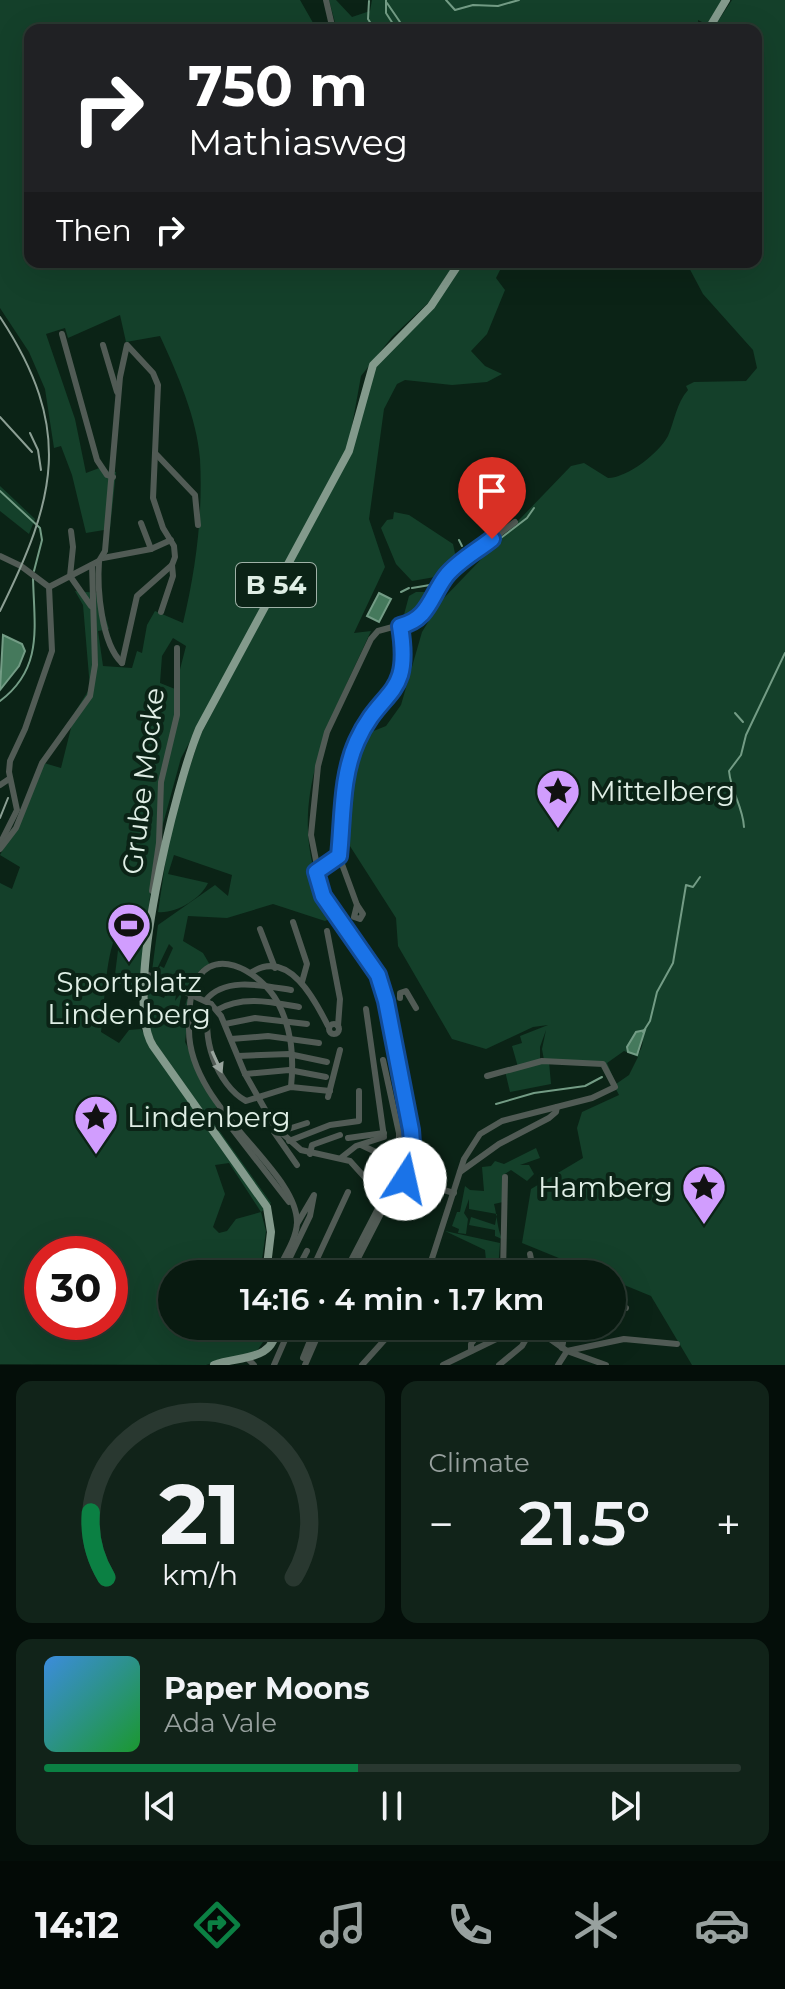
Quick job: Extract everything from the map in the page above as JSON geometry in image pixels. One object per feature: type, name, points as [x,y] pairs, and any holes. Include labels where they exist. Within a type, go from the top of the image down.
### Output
[{"type":"main road","points":[[712,24],[726,0]]},
{"type":"main road","name":"B 54","points":[[268,1260],[271,1232],[267,1207],[150,1041],[143,1019],[154,911],[173,802],[199,729],[349,451],[373,365],[431,306],[456,268]]},
{"type":"main road","points":[[214,1365],[251,1362],[268,1348],[271,1340]]},
{"type":"street","points":[[324,2],[331,24]]},
{"type":"street","points":[[62,334],[97,460],[107,475],[113,477]]},
{"type":"street","points":[[103,345],[119,394]]},
{"type":"street","points":[[0,847],[22,815],[42,763],[90,696],[95,665],[91,606],[113,477],[119,394],[127,345],[153,373],[158,385],[154,504],[175,552],[173,576],[161,612]]},
{"type":"street","points":[[156,454],[195,495],[198,525]]},
{"type":"street","points":[[352,1260],[385,1201],[405,1179],[413,1157],[411,1130],[386,1001],[378,975],[323,896],[316,872],[311,835],[313,799],[327,732],[371,639],[378,631],[418,620],[454,568],[515,522]]},
{"type":"street","points":[[141,523],[151,549]]},
{"type":"street","points":[[71,531],[70,576],[91,606]]},
{"type":"street","points":[[49,587],[98,561],[151,549],[171,540]]},
{"type":"street","points":[[0,556],[49,587]]},
{"type":"street","points":[[98,561],[98,601],[113,649],[122,663],[137,596],[172,565]]},
{"type":"street","points":[[0,847],[17,810],[9,779],[10,761],[25,729],[52,651],[49,587]]},
{"type":"street","points":[[357,905],[339,856],[347,772],[358,740],[405,667],[400,626]]},
{"type":"street","name":"Grube Mocke","points":[[154,911],[150,915],[159,843],[161,782],[177,715],[177,648]]},
{"type":"street","points":[[0,785],[9,779]]},
{"type":"street","points":[[316,872],[339,856]]},
{"type":"street","points":[[293,922],[307,964],[302,982]]},
{"type":"street","points":[[260,929],[275,968]]},
{"type":"street","points":[[252,972],[261,967],[275,968],[302,982],[328,1026],[338,1026],[340,999],[327,931]]},
{"type":"street","points":[[291,1087],[293,1054],[290,1037],[278,1003],[268,987],[252,972],[235,965],[212,967],[198,979],[192,992],[189,1042],[192,1056],[224,1113],[293,1204],[297,1224]]},
{"type":"street","points":[[148,976],[192,992],[211,1005],[225,1024],[256,1096],[282,1134],[310,1154],[342,1157],[369,1179],[385,1201]]},
{"type":"street","points":[[291,990],[228,986],[211,1005],[207,1039],[233,1094],[246,1101],[291,1087],[329,1094],[340,1050]]},
{"type":"street","points":[[386,1001],[400,998],[404,990],[416,1008]]},
{"type":"street","points":[[211,1005],[238,1002],[299,1007]]},
{"type":"street","points":[[342,1157],[361,1145],[382,1140],[384,1133],[366,1009]]},
{"type":"street","points":[[225,1024],[255,1018],[307,1024]]},
{"type":"street","points":[[231,1039],[290,1037],[319,1043]]},
{"type":"street","points":[[238,1056],[293,1054],[327,1062]]},
{"type":"street","points":[[361,1145],[395,1161],[399,1159],[399,1133],[383,1060]]},
{"type":"street","points":[[432,1260],[460,1172],[472,1144],[488,1128],[615,1087],[603,1064],[542,1061],[487,1076]]},
{"type":"street","points":[[248,1079],[293,1071],[326,1077]]},
{"type":"street","points":[[297,1165],[274,1132],[282,1134],[359,1121],[359,1091]]},
{"type":"street","points":[[460,1172],[499,1144],[549,1118],[557,1107]]},
{"type":"street","points":[[282,1134],[307,1123]]},
{"type":"street","points":[[310,1154],[312,1145],[344,1137],[384,1133]]},
{"type":"street","points":[[503,1260],[505,1177]]},
{"type":"street","points":[[405,1179],[454,1193]]},
{"type":"street","points":[[316,1260],[348,1192]]},
{"type":"street","points":[[284,1260],[297,1224],[314,1195],[310,1216],[286,1260]]},
{"type":"street","points":[[357,1260],[385,1201]]},
{"type":"street","points":[[302,1260],[307,1251]]},
{"type":"street","points":[[530,1254],[531,1260]]},
{"type":"street","points":[[565,1350],[624,1339],[677,1344]]},
{"type":"street","points":[[274,1365],[285,1340]]},
{"type":"street","points":[[303,1365],[313,1340]]},
{"type":"street","points":[[362,1365],[384,1340]]},
{"type":"street","points":[[471,1351],[474,1340]]},
{"type":"street","points":[[443,1365],[491,1340]]},
{"type":"street","points":[[499,1365],[525,1340]]},
{"type":"street","points":[[551,1340],[565,1350],[606,1365]]},
{"type":"street","points":[[558,1365],[565,1350],[565,1340]]},
{"type":"shaded area","points":[[0,0],[300,0],[314,24],[24,24],[24,268],[452,268],[428,303],[392,337],[361,376],[348,448],[181,758],[155,853],[148,913],[127,913],[119,926],[110,955],[101,1032],[119,1043],[129,1030],[141,1029],[266,1208],[261,1212],[266,1231],[262,1260],[158,1260],[158,1340],[264,1340],[257,1351],[206,1365],[0,1364],[0,883],[12,889],[20,867],[0,855],[27,806],[44,763],[61,768],[75,712],[90,688],[83,605],[75,591],[98,593],[109,629],[98,631],[103,666],[132,668],[137,651],[142,653],[147,625],[155,611],[183,623],[198,541],[201,480],[198,443],[191,412],[160,336],[126,342],[120,315],[68,338],[65,328],[46,334],[75,419],[86,473],[102,467],[106,471],[116,472],[110,529],[86,533],[72,475],[61,446],[54,448],[45,389],[29,352],[0,308]],"holes":[[[173,638],[186,646],[175,689],[160,683],[162,656]],[[229,1163],[261,1212],[236,1219],[227,1231],[219,1233],[213,1227],[225,1194],[215,1165]]]},
{"type":"shaded area","points":[[329,0],[336,0],[352,17],[370,11],[372,0],[723,0],[709,24],[698,20],[698,24],[335,24]]},
{"type":"shaded area","points":[[732,0],[785,0],[785,1365],[692,1365],[651,1296],[626,1286],[626,1260],[564,1260],[522,1243],[531,1189],[583,1158],[577,1128],[582,1112],[619,1095],[603,1064],[544,1060],[542,1049],[546,1030],[540,1047],[540,1061],[549,1062],[551,1084],[510,1092],[505,1071],[518,1067],[512,1046],[522,1043],[520,1036],[548,1025],[533,1027],[486,1049],[452,1039],[398,946],[396,918],[348,843],[357,754],[366,734],[386,726],[401,705],[422,632],[441,601],[571,466],[584,463],[608,478],[633,469],[658,450],[668,436],[678,406],[688,390],[686,386],[694,382],[746,381],[757,368],[753,350],[703,294],[689,268],[762,268],[762,24],[716,24]],"holes":[[[642,1031],[637,1055],[628,1052],[627,1047],[637,1032]],[[624,1051],[638,1057],[629,1075],[616,1084],[607,1063]]]},
{"type":"shaded area","points":[[459,268],[501,268],[496,278],[505,290],[487,334],[471,351],[485,366],[502,374],[487,382],[452,385],[405,380],[397,384],[384,409],[369,519],[385,567],[354,633],[371,631],[325,737],[314,772],[308,807],[309,843],[317,880],[334,917],[325,921],[273,904],[227,918],[188,916],[183,941],[203,953],[210,965],[201,969],[189,988],[155,975],[160,966],[164,968],[173,948],[169,944],[155,973],[152,971],[158,925],[215,885],[228,896],[232,875],[174,855],[168,874],[208,883],[200,895],[187,904],[172,911],[158,912],[171,825],[200,736],[346,460],[377,363],[427,314]]},
{"type":"shaded area","points":[[0,486],[35,519],[29,534],[0,511]]},
{"type":"shaded area","points":[[394,512],[409,515],[453,544],[456,558],[435,577],[412,581],[396,564],[381,528],[387,520],[393,519]]},
{"type":"shaded area","points":[[416,592],[428,592],[432,597],[419,615],[402,622],[409,596]]},
{"type":"shaded area","points":[[379,593],[391,599],[379,622],[367,616]]},
{"type":"shaded area","points":[[3,635],[22,644],[25,651],[19,666],[0,690]]},
{"type":"shaded area","name":"Sportplatz Lindenberg","points":[[119,942],[144,945],[139,986],[114,983]]},
{"type":"shaded area","points":[[169,986],[177,989],[175,1001],[182,992],[178,1012],[183,1013],[187,999],[190,999],[185,1042],[217,1107],[208,1115],[271,1203],[267,1207],[156,1044],[148,1025],[148,992],[164,998]]},
{"type":"shaded area","points":[[645,1030],[637,1055],[628,1052],[627,1047],[636,1032]]},
{"type":"shaded area","points":[[536,1148],[540,1158],[520,1165],[529,1165],[534,1174],[527,1181],[511,1170],[503,1175],[503,1202],[494,1204],[496,1214],[469,1209],[469,1199],[464,1213],[468,1219],[466,1234],[458,1233],[459,1229],[452,1226],[457,1212],[460,1212],[465,1186],[470,1190],[484,1191],[482,1167],[491,1166],[495,1161],[504,1164]]},
{"type":"shaded area","points":[[471,1217],[495,1225],[496,1217],[502,1239],[495,1236],[495,1230],[469,1225]]},
{"type":"shaded area","points":[[445,1231],[500,1243],[499,1260],[486,1260],[485,1250]]},
{"type":"waterway","points":[[386,0],[386,13],[393,24]]},
{"type":"waterway","points":[[446,0],[455,10],[473,5],[498,6],[519,0]]},
{"type":"waterway","points":[[369,1],[368,19],[371,24]]},
{"type":"waterway","points":[[387,3],[400,22]]},
{"type":"waterway","points":[[0,491],[40,528],[42,540],[34,571]]},
{"type":"waterway","points":[[455,573],[527,518],[534,508]]},
{"type":"waterway","points":[[459,540],[462,546]]},
{"type":"waterway","points":[[412,588],[436,584],[462,556],[463,550]]},
{"type":"waterway","points":[[0,701],[24,675],[30,660],[35,629],[33,577]]},
{"type":"waterway","points":[[419,623],[428,618],[444,587]]},
{"type":"waterway","points":[[401,592],[409,588]]},
{"type":"waterway","points":[[744,827],[729,771],[741,755],[746,735],[785,653]]},
{"type":"waterway","points":[[735,713],[743,722]]},
{"type":"waterway","points":[[643,1032],[650,1021],[657,992],[673,963],[686,885],[693,887],[700,877]]},
{"type":"waterway","points":[[326,889],[375,956],[391,992]]},
{"type":"waterway","points":[[496,1104],[534,1093],[585,1086],[602,1077]]},
{"type":"railway","points":[[0,317],[24,357],[39,394],[47,429],[49,464],[34,533],[0,611]]},
{"type":"railway","points":[[0,417],[32,452]]},
{"type":"railway","points":[[30,433],[38,450],[41,470]]},
{"type":"railway","points":[[0,818],[8,798]]},
{"type":"place","name":"Mittelberg","points":[[558,830]]},
{"type":"place","name":"Sportplatz Lindenberg","points":[[129,964]]},
{"type":"place","name":"Lindenberg","points":[[96,1156]]},
{"type":"place","name":"Hamberg","points":[[704,1226]]},
{"type":"route","points":[[405,1179],[413,1157],[411,1130],[386,1001],[378,975],[323,896],[316,872],[330,866],[339,856],[347,772],[358,740],[405,667],[400,626],[418,620],[428,609],[444,578],[492,539]]}]
